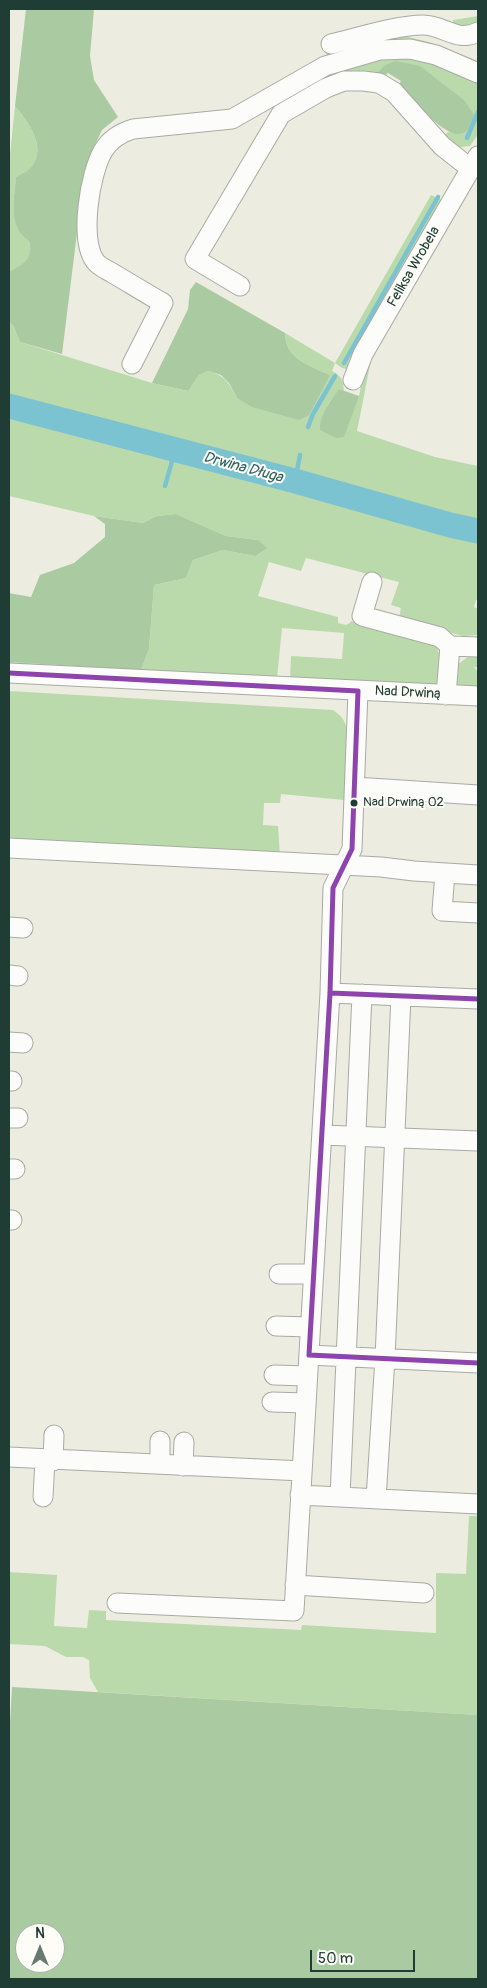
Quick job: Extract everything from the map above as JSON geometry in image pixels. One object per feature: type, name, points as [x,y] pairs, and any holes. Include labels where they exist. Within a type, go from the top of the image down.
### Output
[{"type":"street","points":[[331,44],[423,25],[436,26],[458,36],[472,36],[478,32]]},
{"type":"street","points":[[132,364],[163,304],[96,263],[89,250],[87,216],[94,176],[104,150],[111,140],[121,133],[133,129],[232,118],[325,66],[380,50],[410,49],[436,55],[478,73]]},
{"type":"street","points":[[240,286],[195,259],[281,114],[326,88],[344,82],[363,80],[379,83],[394,92],[442,146],[475,163]]},
{"type":"street","name":"Feliksa Wrobela","points":[[353,380],[363,354],[475,163]]},
{"type":"street","points":[[372,582],[362,616],[440,637],[450,646],[478,647]]},
{"type":"street","points":[[446,695],[450,646]]},
{"type":"street","name":"Nad Drwiną","points":[[9,673],[478,696]]},
{"type":"street","points":[[118,1603],[294,1611],[330,993],[333,888],[352,849],[358,691]]},
{"type":"street","points":[[355,787],[478,795]]},
{"type":"street","points":[[9,848],[381,867],[478,875]]},
{"type":"street","points":[[445,873],[442,911],[478,913]]},
{"type":"street","points":[[330,993],[478,1000]]},
{"type":"street","points":[[340,1497],[362,994]]},
{"type":"street","points":[[376,1499],[385,1358],[401,996]]},
{"type":"street","points":[[322,1134],[478,1141]]},
{"type":"street","points":[[280,1274],[313,1274]]},
{"type":"street","points":[[276,1326],[310,1327]]},
{"type":"street","points":[[309,1355],[478,1363]]},
{"type":"street","points":[[274,1375],[308,1376]]},
{"type":"street","points":[[272,1402],[306,1403]]},
{"type":"street","points":[[43,1497],[54,1435]]},
{"type":"street","points":[[160,1441],[160,1464]]},
{"type":"street","points":[[183,1466],[184,1442]]},
{"type":"street","points":[[9,1457],[302,1471]]},
{"type":"street","points":[[300,1495],[478,1504]]},
{"type":"street","points":[[296,1585],[424,1592]]},
{"type":"green space","points":[[26,9],[94,9],[90,56],[94,80],[118,117],[102,130],[92,151],[83,184],[62,354],[20,342],[14,327],[9,321],[9,272],[23,263],[29,257],[30,252],[29,241],[17,228],[13,212],[16,177],[32,166],[38,150],[34,134],[15,106]]},
{"type":"green space","points":[[478,16],[478,27],[453,27],[453,20]]},
{"type":"green space","points":[[404,36],[429,42],[478,61],[478,67],[448,54],[328,58],[326,54],[390,37]]},
{"type":"green space","points":[[392,57],[422,59],[478,81],[478,134],[470,146],[454,148],[445,135],[448,132],[462,134],[420,66],[377,75],[337,77],[333,70],[367,60]]},
{"type":"green space","points":[[396,61],[420,66],[465,101],[474,115],[465,132],[458,134],[449,132],[420,107],[399,84],[401,81],[388,73],[380,80],[377,75],[381,69],[387,64]]},
{"type":"green space","points":[[15,106],[34,134],[38,150],[32,166],[16,177],[13,204],[17,228],[29,241],[30,253],[23,264],[9,272],[9,164]]},
{"type":"green space","points":[[431,195],[445,201],[347,369],[335,363]]},
{"type":"green space","points":[[196,282],[285,333],[286,342],[294,355],[307,365],[330,375],[309,415],[299,420],[252,407],[237,398],[229,383],[221,375],[208,371],[199,375],[188,391],[152,383],[188,309],[190,290]]},
{"type":"green space","points":[[9,321],[14,327],[20,342],[152,383],[187,391],[199,375],[208,371],[226,380],[237,398],[330,375],[307,365],[294,355],[286,342],[285,333],[335,363],[332,371],[341,379],[344,391],[339,389],[329,403],[320,425],[359,396],[367,358],[372,355],[357,431],[435,457],[478,466],[478,600],[476,600],[474,607],[478,609],[478,635],[463,636],[399,618],[401,608],[391,605],[399,582],[306,558],[301,571],[269,562],[258,596],[338,617],[338,623],[346,625],[351,621],[430,641],[439,654],[439,681],[433,686],[290,679],[291,656],[342,659],[344,633],[282,628],[277,678],[9,665],[9,662],[141,670],[149,649],[154,585],[186,578],[193,560],[223,550],[255,556],[258,540],[226,536],[176,514],[157,516],[143,523],[94,516],[9,496]]},
{"type":"green space","points":[[339,389],[359,396],[344,437],[336,438],[320,430],[320,425],[326,408]]},
{"type":"green space","points":[[176,514],[226,536],[258,540],[267,548],[255,556],[223,550],[193,560],[186,578],[154,585],[149,649],[141,670],[9,662],[9,593],[31,597],[40,575],[74,563],[105,537],[105,524],[94,516],[143,523],[157,516]]},
{"type":"green space","points":[[473,653],[478,654],[478,667],[474,667],[478,672],[478,690],[463,689],[455,682],[457,665]]},
{"type":"green space","points":[[9,691],[333,710],[344,721],[347,729],[348,760],[344,800],[281,794],[280,803],[264,803],[263,825],[278,826],[280,857],[9,841]]},
{"type":"green space","points":[[469,1516],[478,1516],[478,1715],[98,1692],[90,1678],[89,1660],[83,1657],[66,1657],[45,1646],[9,1644],[9,1572],[57,1575],[54,1626],[87,1628],[89,1610],[106,1611],[106,1620],[301,1630],[302,1625],[436,1633],[436,1573],[466,1574]]},
{"type":"green space","points":[[12,1687],[478,1715],[478,1979],[9,1979],[9,1741]]},
{"type":"waterway","points":[[467,138],[478,112]]},
{"type":"waterway","points":[[344,363],[438,197]]},
{"type":"waterway","points":[[308,427],[313,414],[335,376]]},
{"type":"waterway","name":"Drwina Długa","points":[[9,406],[478,531]]},
{"type":"waterway","points":[[165,486],[175,451]]},
{"type":"waterway","points":[[295,481],[300,455]]},
{"type":"transit line","points":[[9,673],[358,691]]},
{"type":"transit line","points":[[309,1355],[330,993],[333,888],[352,849],[358,691]]},
{"type":"transit line","points":[[330,993],[478,999]]},
{"type":"transit line","points":[[309,1355],[478,1363]]},
{"type":"place","name":"Nad Drwiną 02","points":[[354,803]]}]
